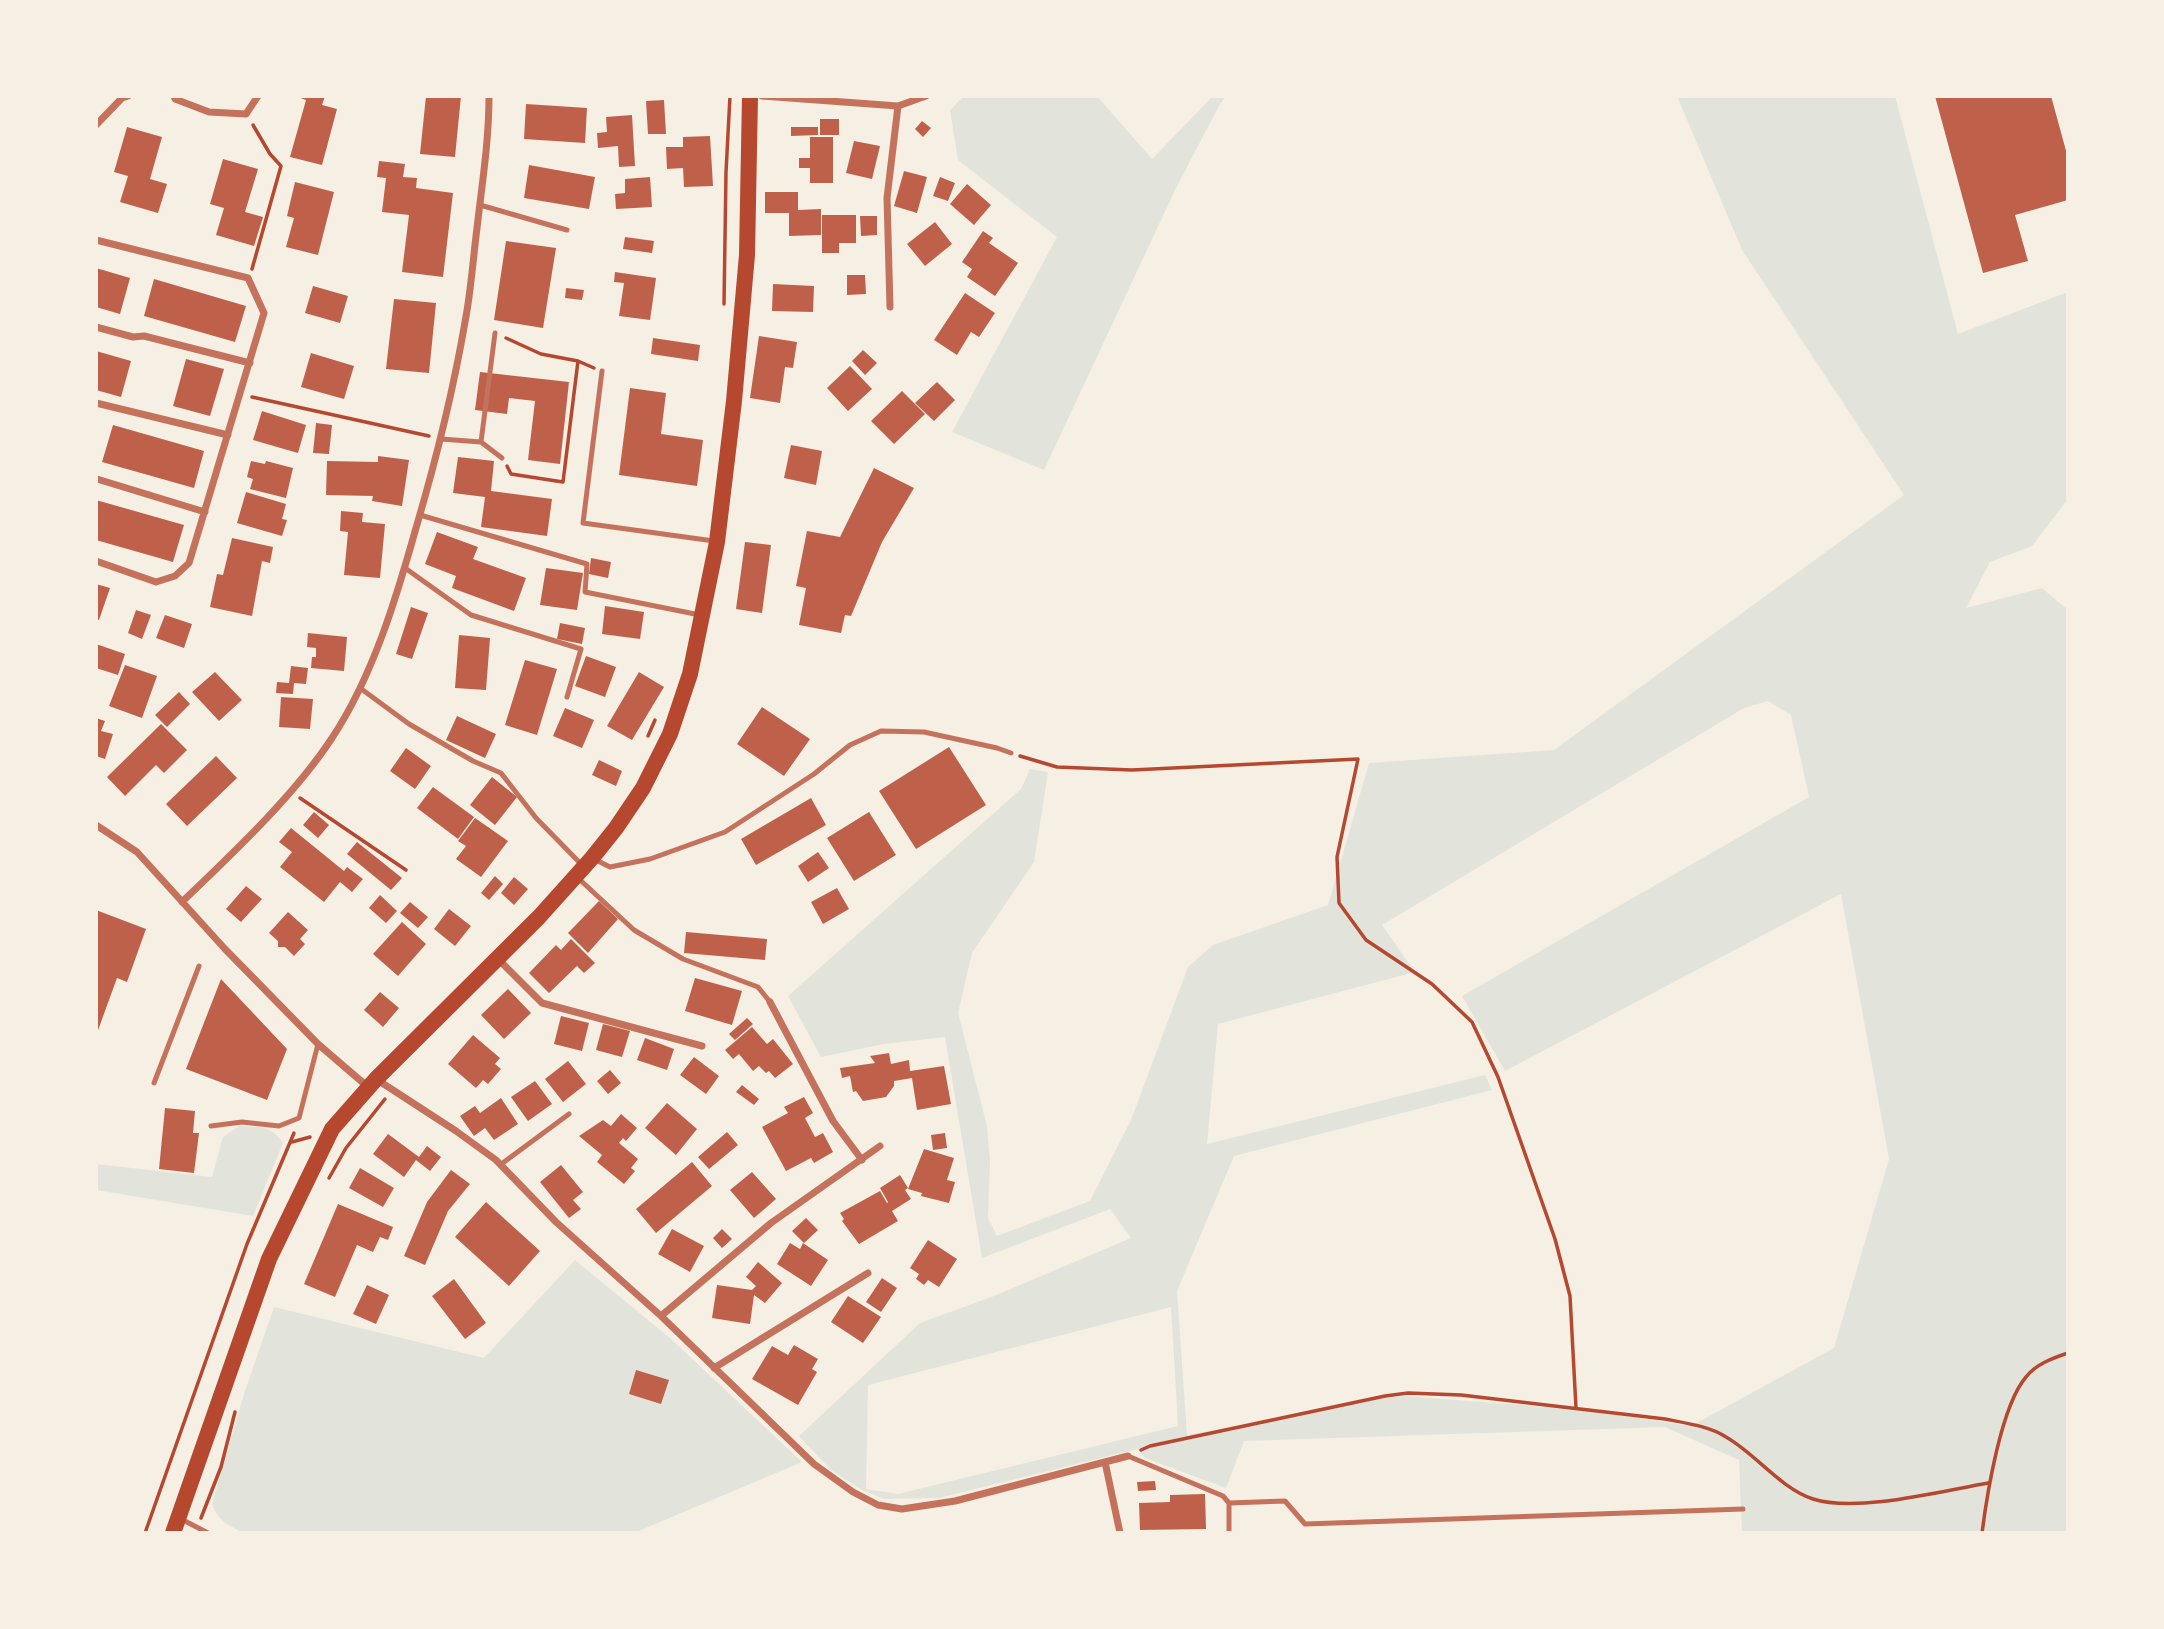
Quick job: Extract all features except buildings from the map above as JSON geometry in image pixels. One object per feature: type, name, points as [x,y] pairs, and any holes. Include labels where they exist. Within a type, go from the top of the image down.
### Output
[{"type":"main road","points":[[176,1525],[269,1259],[332,1129],[372,1083],[539,916],[584,867],[631,808],[661,753],[682,699],[703,615],[717,542],[734,401],[747,255],[750,96]]},
{"type":"street","points":[[96,125],[122,98],[128,96]]},
{"type":"street","points":[[174,96],[175,99],[209,112],[246,114],[258,96]]},
{"type":"street","points":[[182,901],[221,865],[306,774],[332,738],[360,688],[405,568],[442,439],[466,321],[489,123],[489,96]]},
{"type":"street","points":[[762,96],[898,106],[926,96]]},
{"type":"street","points":[[890,307],[887,198],[898,106]]},
{"type":"street","points":[[96,561],[156,582],[175,576],[189,563],[264,313],[248,278],[97,238]]},
{"type":"street","points":[[96,327],[133,337],[144,336],[250,363]]},
{"type":"street","points":[[96,403],[228,435]]},
{"type":"street","points":[[97,479],[205,512]]},
{"type":"street","points":[[96,825],[137,852],[225,950],[318,1044],[372,1083],[392,1090],[456,1131],[500,1165],[556,1222],[661,1317],[814,1464],[853,1492],[878,1505],[902,1509],[956,1501],[1128,1456]]},
{"type":"street","points":[[496,958],[542,1003],[702,1046]]},
{"type":"street","points":[[770,1002],[834,1121],[862,1160]]},
{"type":"street","points":[[661,1317],[771,1223],[880,1146]]},
{"type":"street","points":[[714,1368],[868,1273]]},
{"type":"street","points":[[1105,1462],[1120,1533]]},
{"type":"lane","points":[[480,205],[567,230]]},
{"type":"lane","points":[[481,442],[495,333]]},
{"type":"lane","points":[[602,371],[583,523],[717,542]]},
{"type":"lane","points":[[442,439],[481,442],[502,458]]},
{"type":"lane","points":[[420,515],[587,564],[585,592],[703,615]]},
{"type":"lane","points":[[405,568],[471,615],[581,649],[568,697]]},
{"type":"lane","points":[[360,688],[410,724],[473,761],[501,773],[536,818],[584,867],[634,930],[683,959],[758,986],[770,1002]]},
{"type":"lane","points":[[584,867],[610,867],[650,859],[724,832],[814,774],[850,745],[881,732],[924,732],[1011,753]]},
{"type":"lane","points":[[154,1083],[199,967]]},
{"type":"lane","points":[[211,1126],[242,1122],[279,1126],[299,1118],[318,1044]]},
{"type":"lane","points":[[500,1165],[569,1114]]},
{"type":"lane","points":[[1128,1456],[1223,1496],[1229,1503],[1229,1533]]},
{"type":"lane","points":[[1229,1503],[1285,1501],[1305,1524],[1305,1533]]},
{"type":"lane","points":[[1305,1524],[1742,1509]]},
{"type":"lane","points":[[176,1525],[197,1527],[208,1533]]},
{"type":"path","points":[[723,312],[730,96]]},
{"type":"path","points":[[246,114],[281,166],[256,260],[248,278]]},
{"type":"path","points":[[495,333],[541,354],[578,361],[602,371]]},
{"type":"path","points":[[502,458],[511,474],[563,482],[578,361]]},
{"type":"path","points":[[240,395],[442,439]]},
{"type":"path","points":[[645,744],[658,713]]},
{"type":"path","points":[[1011,753],[1057,767],[1132,770],[1358,759],[1337,857],[1339,902],[1366,940],[1432,984],[1472,1022],[1498,1077],[1555,1239],[1570,1296],[1576,1408]]},
{"type":"path","points":[[289,791],[406,870]]},
{"type":"path","points":[[328,1180],[346,1148],[392,1090]]},
{"type":"path","points":[[145,1533],[247,1244],[292,1142],[299,1118]]},
{"type":"path","points":[[1982,1533],[1988,1483],[2009,1409],[2025,1377],[2035,1368],[2068,1353]]},
{"type":"path","points":[[1128,1456],[1150,1446],[1408,1393],[1461,1395],[1665,1419],[1695,1425],[1724,1435],[1788,1485],[1813,1499],[1842,1503],[1883,1501],[1988,1483]]},
{"type":"path","points":[[197,1527],[221,1467],[237,1401]]},
{"type":"shaded area","points":[[964,96],[1097,96],[1152,159],[1213,96],[1226,96],[1176,188],[1044,470],[952,432],[1057,237],[958,160],[950,110]]},
{"type":"shaded area","points":[[1677,96],[1895,96],[1958,334],[2068,292],[2068,499],[2032,546],[1990,562],[1966,608],[2042,588],[2068,610],[2068,1533],[1742,1533],[1739,1460],[1665,1427],[1244,1441],[1226,1488],[1145,1458],[1137,1449],[939,1498],[884,1499],[862,1490],[831,1470],[799,1436],[920,1323],[994,1296],[1131,1238],[1110,1209],[982,1258],[945,1037],[884,1044],[821,1057],[788,996],[1021,789],[1030,769],[1048,772],[1034,862],[972,953],[958,1013],[987,1126],[990,1160],[988,1218],[997,1236],[1090,1201],[1131,1120],[1188,967],[1213,945],[1328,905],[1369,763],[1554,750],[1904,495],[1742,250]],"holes":[[[1768,701],[1791,715],[1809,797],[1462,996],[1505,1071],[1841,894],[1889,1159],[1834,1348],[1691,1426],[1576,1409],[1403,1396],[1187,1435],[1177,1291],[1234,1156],[1492,1090],[1485,1075],[1207,1144],[1218,1024],[1415,972],[1382,925],[1744,708]],[[1171,1307],[1178,1426],[898,1494],[866,1489],[868,1385]]]},
{"type":"shaded area","points":[[239,1126],[269,1130],[283,1143],[253,1216],[96,1190],[96,1164],[212,1177],[223,1137]]},
{"type":"shaded area","points":[[575,1260],[670,1338],[802,1462],[634,1533],[244,1533],[228,1525],[217,1515],[212,1504],[244,1394],[274,1307],[484,1358]]}]
